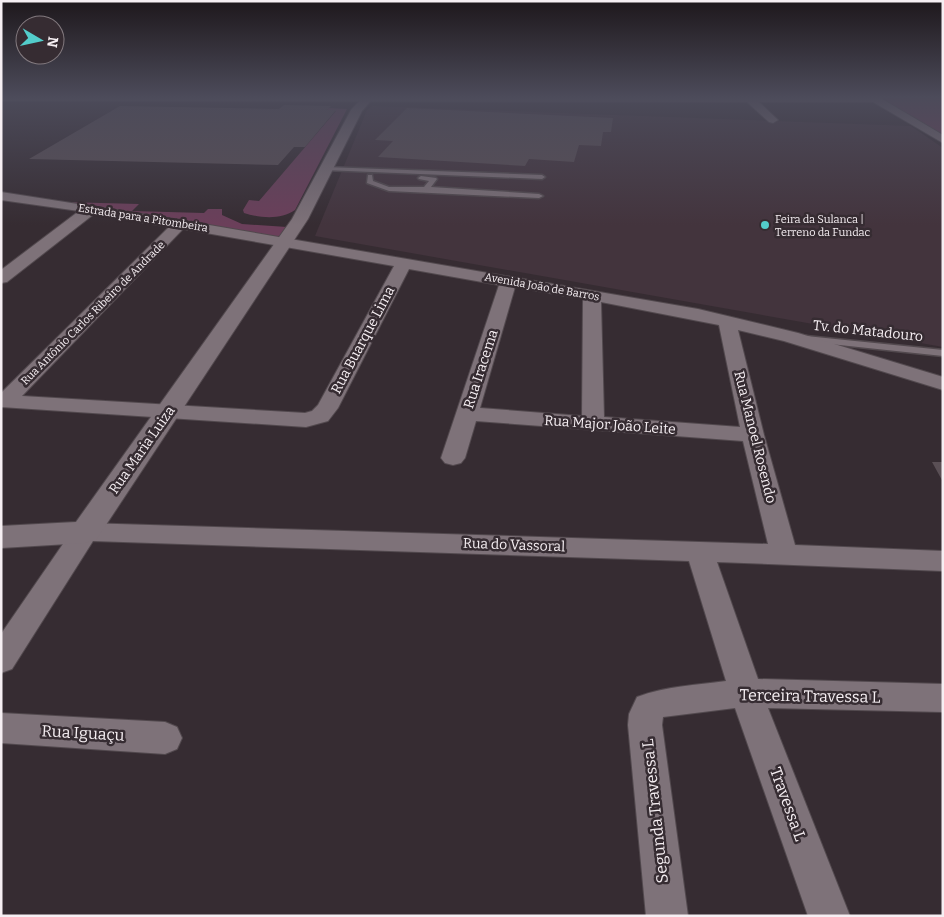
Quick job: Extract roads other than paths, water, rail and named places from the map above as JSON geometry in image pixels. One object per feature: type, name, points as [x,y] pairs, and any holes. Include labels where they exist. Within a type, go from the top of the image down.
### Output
[{"type":"street","points":[[284,242],[300,219],[340,139]]},
{"type":"street","name":"Estrada para a Pitombeira","points":[[1,196],[284,242]]},
{"type":"street","points":[[1,278],[90,209]]},
{"type":"street","name":"Rua Antônio Carlos Ribeiro de Andrade","points":[[3,401],[180,224]]},
{"type":"street","name":"Avenida João de Barros","points":[[284,242],[726,320],[791,337],[943,384]]},
{"type":"street","name":"Rua Maria Luiza","points":[[1,660],[85,532],[284,242]]},
{"type":"street","name":"Rua Buarque Lima","points":[[170,410],[306,420],[320,416],[327,408],[404,263]]},
{"type":"street","name":"Rua Iracema","points":[[453,458],[509,281]]},
{"type":"street","points":[[592,297],[593,423]]},
{"type":"street","name":"Rua Manoel Rosendo","points":[[726,320],[752,435],[784,554]]},
{"type":"street","points":[[3,401],[170,410]]},
{"type":"street","name":"Rua Major João Leite","points":[[467,414],[752,435]]},
{"type":"street","points":[[1,537],[85,532]]},
{"type":"street","name":"Rua do Vassoral","points":[[85,532],[943,560]]},
{"type":"street","name":"Travessa L","points":[[700,551],[746,693],[829,916]]},
{"type":"street","name":"Terceira Travessa L","points":[[649,707],[661,703],[746,693],[943,698]]},
{"type":"street","name":"Segunda Travessa L","points":[[649,707],[645,725],[667,916]]},
{"type":"street","name":"Rua Iguaçu","points":[[1,728],[165,738]]},
{"type":"lane","points":[[325,171],[370,176],[528,184]]},
{"type":"lane","points":[[325,171],[542,177]]},
{"type":"lane","points":[[370,176],[369,182],[373,185],[394,188],[539,196]]},
{"type":"lane","points":[[426,189],[434,179]]},
{"type":"lane","name":"Tv. do Matadouro","points":[[791,337],[943,353]]},
{"type":"place","name":"Feira da Sulanca | Terreno da Fundac","points":[[765,225]]}]
